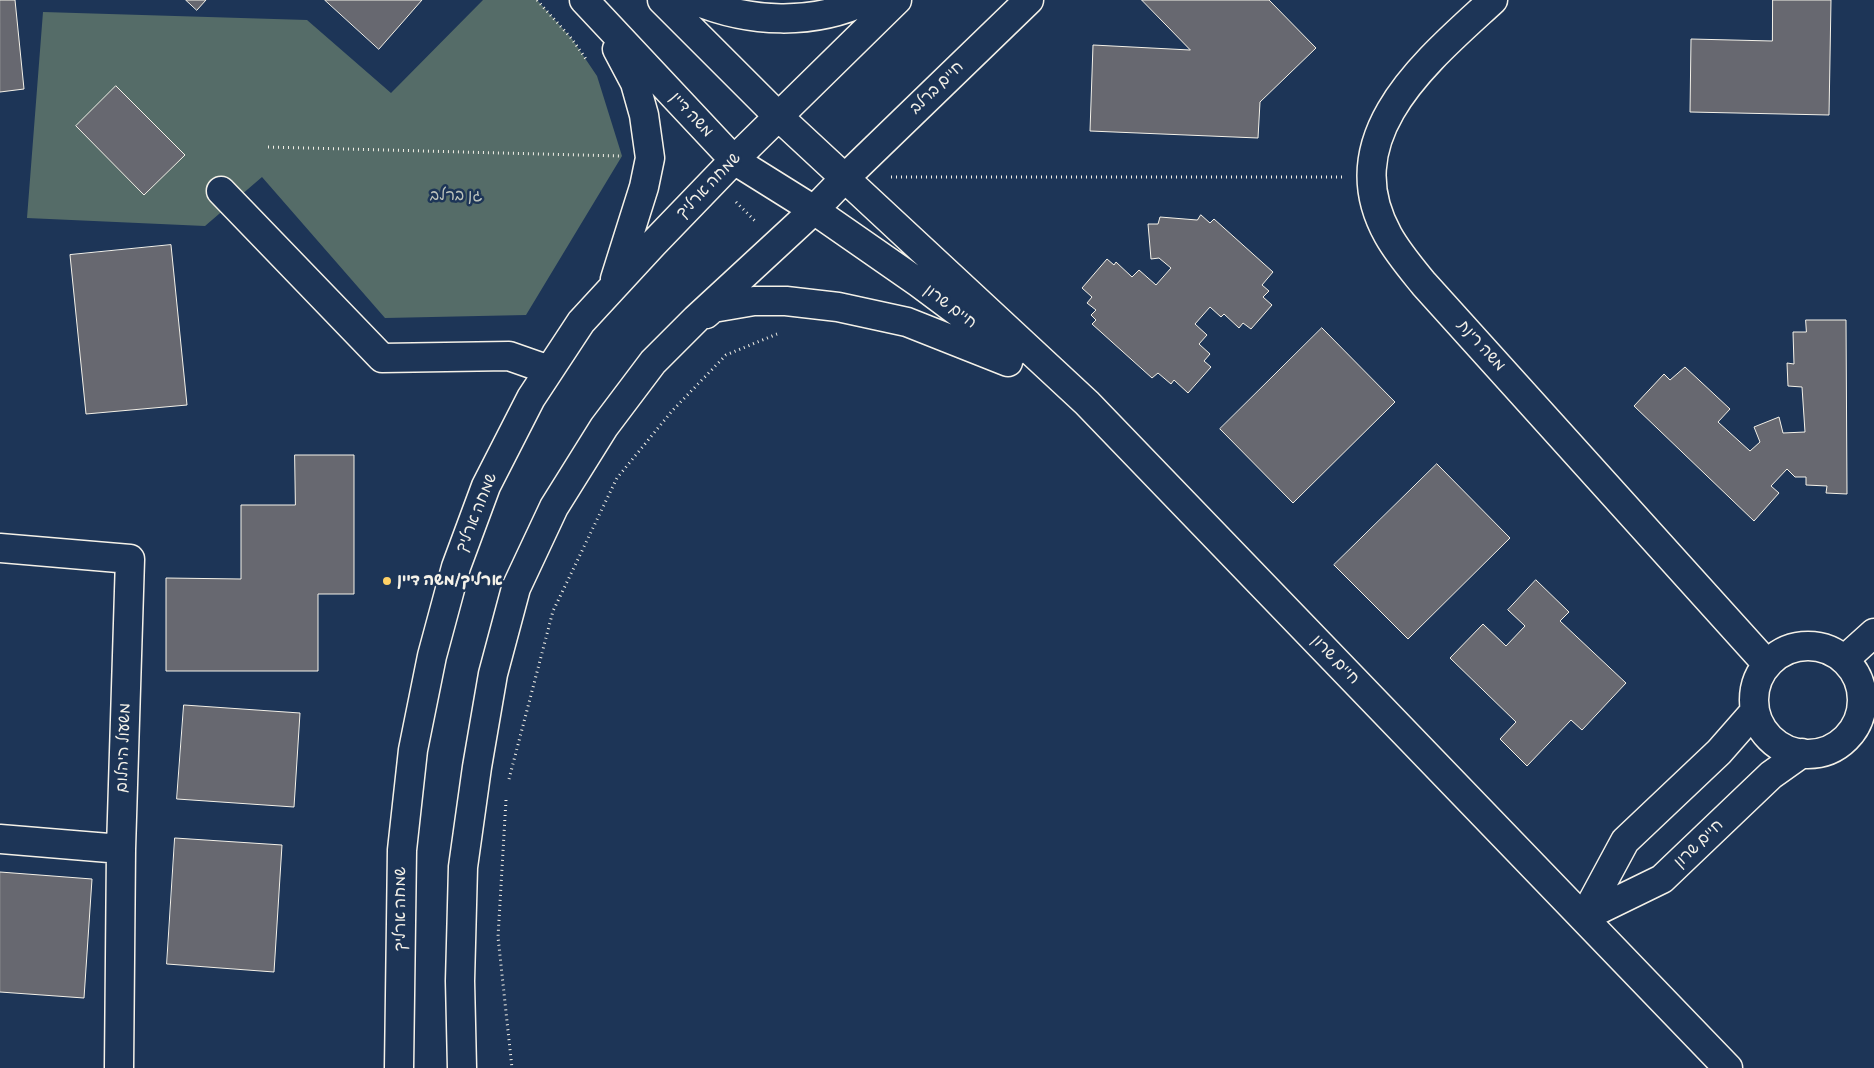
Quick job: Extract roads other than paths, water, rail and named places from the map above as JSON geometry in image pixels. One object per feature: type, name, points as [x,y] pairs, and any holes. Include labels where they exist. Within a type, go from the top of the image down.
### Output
[{"type":"street","points":[[462,1068],[460,981],[463,867],[477,767],[493,674],[516,588],[554,507],[604,428],[653,362],[696,319],[814,210],[846,177],[780,116],[662,0]]},
{"type":"street","points":[[694,0],[708,6],[756,18],[795,18],[820,15],[855,6],[867,0]]},
{"type":"street","points":[[780,116],[897,0]]},
{"type":"street","name":"חיים ברלב","points":[[846,177],[1029,0]]},
{"type":"street","name":"משה רינת","points":[[1493,0],[1427,62],[1395,102],[1376,144],[1372,166],[1377,211],[1388,235],[1403,258],[1767,664]]},
{"type":"street","points":[[591,7],[635,83],[644,115],[650,158],[644,187],[611,289]]},
{"type":"street","name":"משה דיין","points":[[591,7],[734,160],[814,210]]},
{"type":"street","name":"שמחה ארליך","points":[[399,1068],[402,850],[413,750],[432,656],[456,567],[486,486],[531,398],[581,322],[713,181],[780,116]]},
{"type":"street","name":"חיים שרון","points":[[846,177],[1087,403],[1728,1068]]},
{"type":"street","points":[[221,191],[382,358],[509,356],[549,370]]},
{"type":"street","name":"חיים שרון","points":[[814,210],[1046,377],[1087,403]]},
{"type":"street","points":[[653,362],[713,308],[754,301],[786,301],[838,307],[907,322],[1046,377]]},
{"type":"street","name":"משעול היהלום","points":[[0,548],[130,559],[121,849],[118,1068]]},
{"type":"street","points":[[1844,660],[1874,633]]},
{"type":"street","points":[[1805,646],[1829,650],[1844,660],[1855,673],[1860,689],[1861,706],[1857,721],[1848,736],[1834,747],[1819,753],[1802,753],[1786,749],[1771,740],[1761,726],[1755,711],[1754,694],[1758,678],[1767,664],[1789,649],[1805,646]]},
{"type":"street","points":[[1584,917],[1625,841],[1719,752],[1755,711]]},
{"type":"street","name":"חיים שרון","points":[[1584,917],[1662,879],[1771,775],[1802,753]]},
{"type":"street","points":[[0,839],[121,849]]},
{"type":"place","name":"ארליך/משה דיין","points":[[387,581]]},
{"type":"park label","name":"גן ברלב","points":[[456,196]]}]
